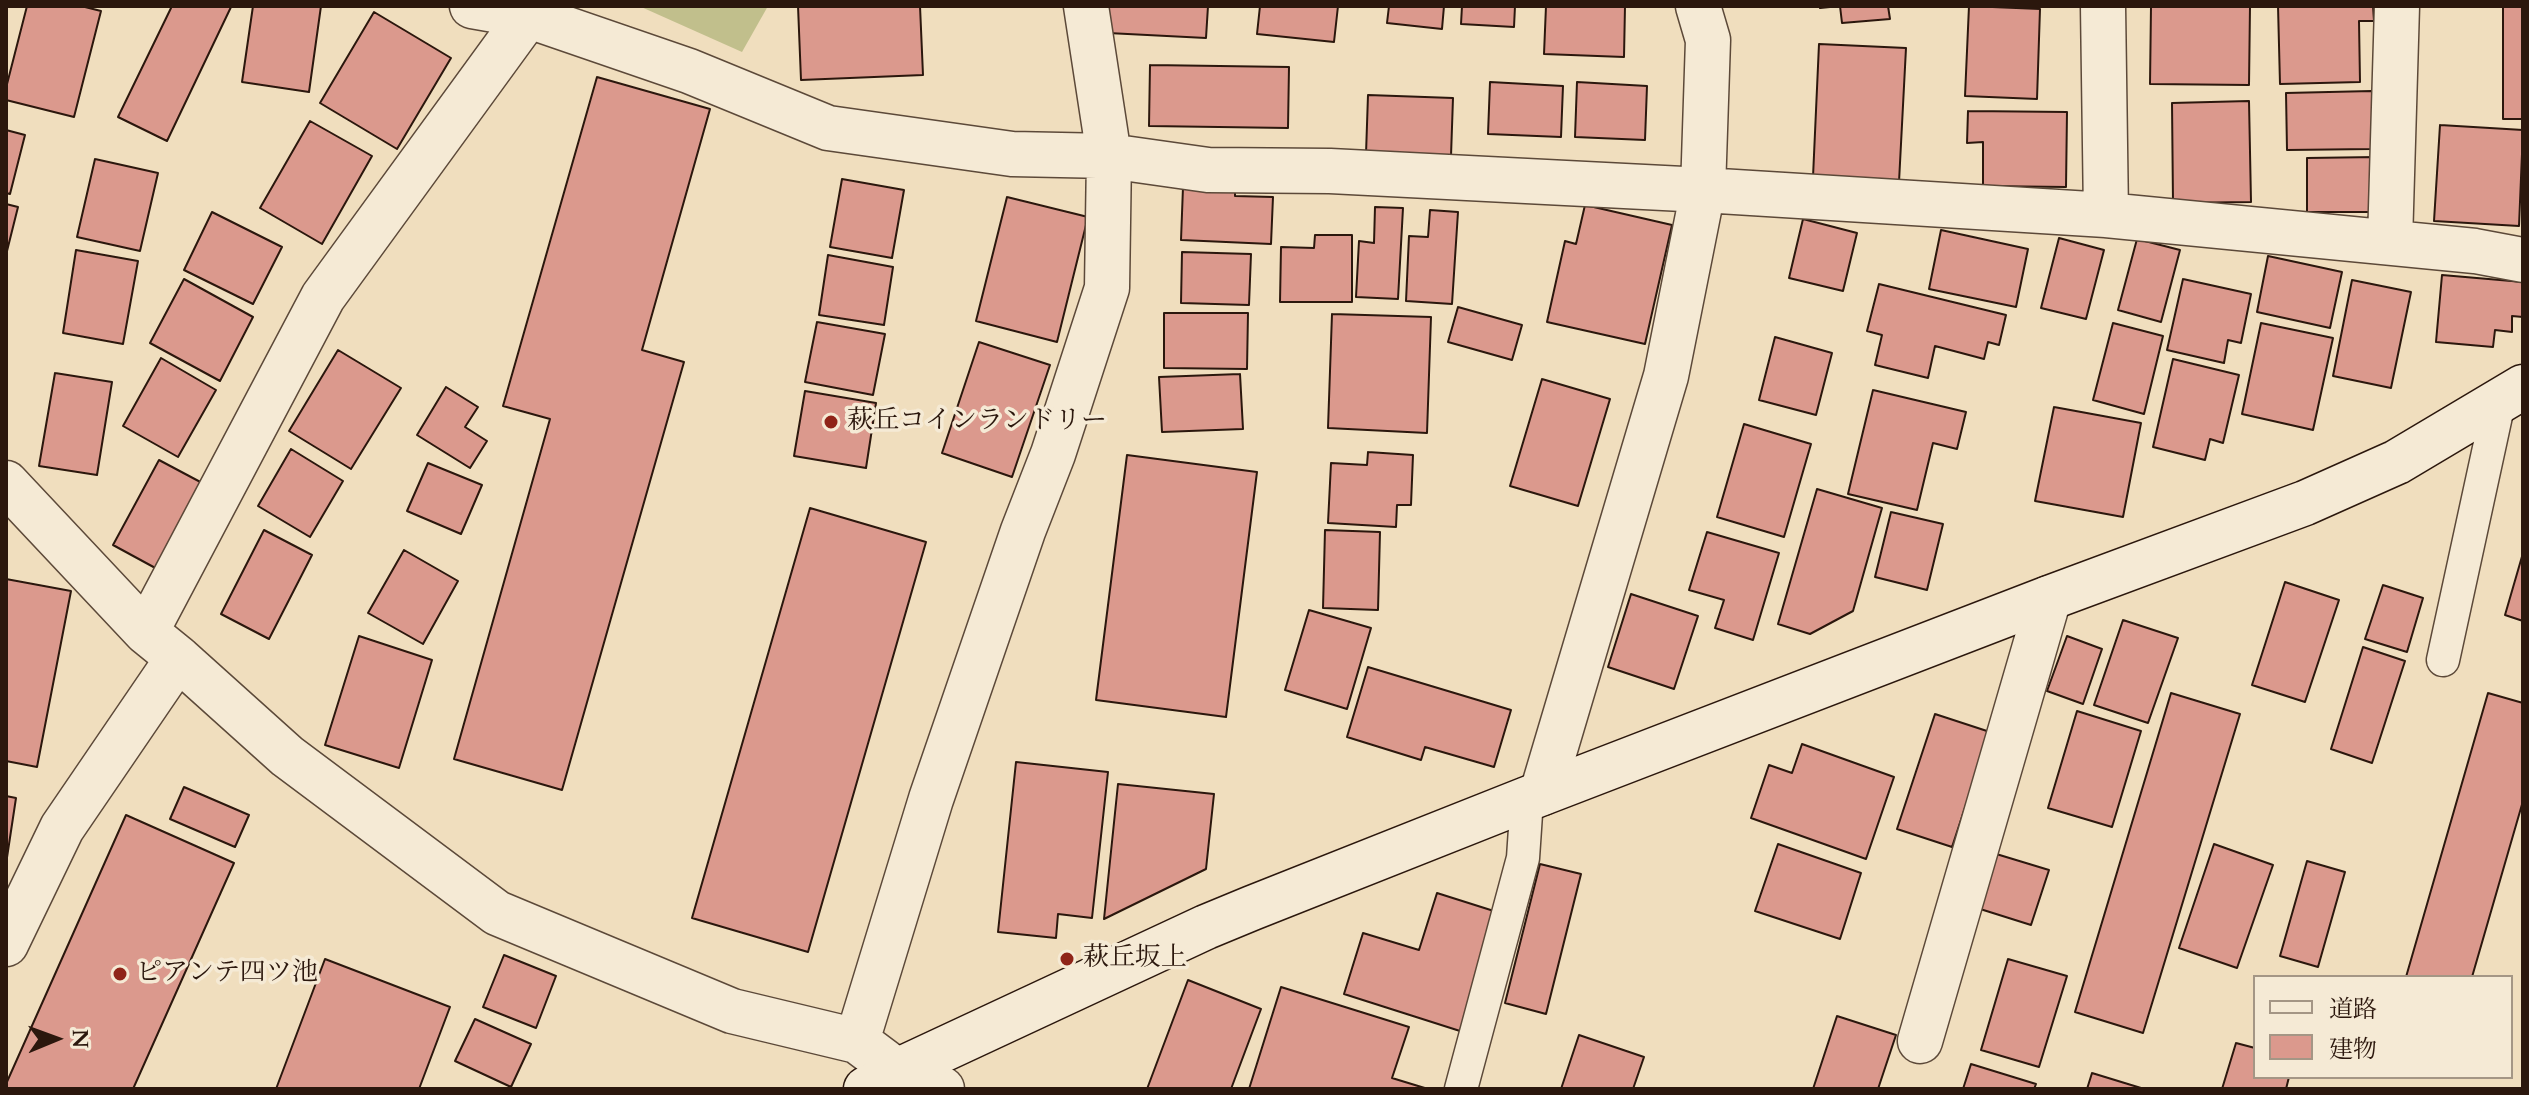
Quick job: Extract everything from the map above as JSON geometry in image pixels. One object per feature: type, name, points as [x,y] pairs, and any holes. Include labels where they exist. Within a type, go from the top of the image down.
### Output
[{"type":"street","points":[[472,6],[532,11],[828,128],[1012,154],[1109,156],[1208,170],[1330,171],[2106,215],[2475,251],[2523,260]]},
{"type":"street","points":[[857,1041],[931,799],[1023,531],[1053,454],[1107,288],[1109,156],[1086,6]]},
{"type":"street","points":[[1534,796],[1666,376],[1703,190],[1708,40],[1698,6]]},
{"type":"street","points":[[2103,6],[2106,215]]},
{"type":"street","points":[[2390,242],[2397,6]]},
{"type":"street","points":[[6,944],[62,828],[162,645],[323,297],[532,11]]},
{"type":"street","points":[[881,1080],[1206,927],[1534,796],[2305,503],[2397,462],[2511,394]]},
{"type":"street","points":[[6,483],[162,645],[287,756],[497,913],[732,1011],[857,1041],[881,1080],[942,1089]]},
{"type":"street","points":[[1920,1041],[2049,598]]},
{"type":"lane","points":[[2443,660],[2511,394]]},
{"type":"lane","points":[[1461,1089],[1523,858],[1534,796]]},
{"type":"shaded area","points":[[639,6],[768,6],[742,52]]},
{"type":"building","points":[[27,6],[81,6],[101,11],[74,117],[6,100],[6,88]]},
{"type":"building","points":[[172,6],[231,7],[167,141],[118,117]]},
{"type":"building","points":[[253,6],[321,6],[309,92],[242,82]]},
{"type":"building","points":[[798,6],[920,6],[923,75],[801,80]]},
{"type":"building","points":[[1109,6],[1208,6],[1206,38],[1108,33]]},
{"type":"building","points":[[1260,6],[1338,6],[1334,42],[1257,34]]},
{"type":"building","points":[[1389,6],[1444,6],[1442,29],[1387,23]]},
{"type":"building","points":[[1462,6],[1515,6],[1514,27],[1461,24]]},
{"type":"building","points":[[1546,6],[1625,6],[1624,57],[1544,54]]},
{"type":"building","points":[[1840,6],[1888,6],[1890,19],[1842,23]]},
{"type":"building","points":[[1969,6],[2040,9],[2037,99],[1965,96]]},
{"type":"building","points":[[2151,6],[2250,6],[2249,85],[2150,84]]},
{"type":"building","points":[[2278,6],[2373,6],[2374,21],[2359,21],[2360,82],[2280,84]]},
{"type":"building","points":[[2503,6],[2523,6],[2523,119],[2503,119]]},
{"type":"building","points":[[374,12],[451,58],[397,149],[320,103]]},
{"type":"building","points":[[1819,44],[1906,48],[1899,182],[1813,177]]},
{"type":"building","points":[[1150,65],[1289,67],[1288,128],[1149,126]]},
{"type":"building","points":[[597,77],[710,109],[642,350],[684,362],[562,790],[454,759],[550,419],[503,406]]},
{"type":"building","points":[[1490,82],[1563,86],[1561,137],[1488,134]]},
{"type":"building","points":[[1577,82],[1647,86],[1645,140],[1575,137]]},
{"type":"building","points":[[2372,91],[2372,149],[2287,150],[2286,93]]},
{"type":"building","points":[[1368,95],[1453,98],[1451,156],[1366,154]]},
{"type":"building","points":[[2249,101],[2251,202],[2173,203],[2172,103]]},
{"type":"building","points":[[1968,111],[2067,112],[2066,187],[1983,186],[1983,142],[1967,143]]},
{"type":"building","points":[[310,121],[372,156],[322,244],[260,208]]},
{"type":"building","points":[[2440,125],[2523,130],[2519,226],[2434,221]]},
{"type":"building","points":[[6,130],[25,135],[10,194],[6,193]]},
{"type":"building","points":[[2377,157],[2377,212],[2307,212],[2307,158]]},
{"type":"building","points":[[95,159],[158,173],[140,251],[77,237]]},
{"type":"building","points":[[842,179],[904,190],[892,258],[830,247]]},
{"type":"building","points":[[1183,187],[1235,189],[1235,196],[1273,197],[1271,244],[1181,240]]},
{"type":"building","points":[[1007,197],[1088,217],[1057,342],[976,321]]},
{"type":"building","points":[[6,204],[18,207],[6,255]]},
{"type":"building","points":[[1585,205],[1672,225],[1645,344],[1547,322],[1565,241],[1576,244]]},
{"type":"building","points":[[1375,207],[1403,208],[1398,299],[1356,297],[1359,241],[1374,243]]},
{"type":"building","points":[[1430,210],[1458,212],[1452,304],[1406,301],[1409,236],[1428,237]]},
{"type":"building","points":[[212,212],[282,247],[253,304],[184,270]]},
{"type":"building","points":[[1803,219],[1857,233],[1843,291],[1789,278]]},
{"type":"building","points":[[1941,230],[2028,249],[2016,307],[1929,289]]},
{"type":"building","points":[[1315,235],[1352,235],[1352,302],[1280,302],[1281,247],[1314,248]]},
{"type":"building","points":[[2059,238],[2104,250],[2086,319],[2041,308]]},
{"type":"building","points":[[2137,239],[2180,250],[2161,322],[2118,310]]},
{"type":"building","points":[[76,250],[138,261],[123,344],[63,333]]},
{"type":"building","points":[[1182,252],[1251,254],[1249,305],[1181,303]]},
{"type":"building","points":[[828,255],[893,267],[884,325],[819,315]]},
{"type":"building","points":[[2268,256],[2342,272],[2330,328],[2257,312]]},
{"type":"building","points":[[2442,275],[2523,282],[2523,317],[2512,316],[2512,332],[2495,330],[2493,347],[2436,342]]},
{"type":"building","points":[[184,279],[253,317],[220,381],[150,343]]},
{"type":"building","points":[[2183,279],[2251,294],[2241,343],[2228,340],[2224,363],[2167,350]]},
{"type":"building","points":[[2352,280],[2411,292],[2391,388],[2333,376]]},
{"type":"building","points":[[1879,284],[2006,315],[1999,345],[1988,342],[1984,359],[1935,346],[1928,378],[1875,365],[1882,335],[1867,331]]},
{"type":"building","points":[[1458,307],[1522,325],[1512,360],[1448,342]]},
{"type":"building","points":[[1164,313],[1248,313],[1247,369],[1164,368]]},
{"type":"building","points":[[1332,314],[1431,317],[1427,433],[1328,428]]},
{"type":"building","points":[[817,322],[885,334],[873,395],[805,382]]},
{"type":"building","points":[[2113,323],[2163,336],[2144,414],[2093,400]]},
{"type":"building","points":[[2261,323],[2333,338],[2313,430],[2242,414]]},
{"type":"building","points":[[1775,337],[1832,353],[1816,415],[1759,400]]},
{"type":"building","points":[[979,342],[1050,365],[1012,477],[942,453]]},
{"type":"building","points":[[338,350],[401,388],[351,469],[289,431]]},
{"type":"building","points":[[161,358],[216,390],[178,457],[123,426]]},
{"type":"building","points":[[2173,359],[2239,375],[2223,443],[2210,439],[2205,460],[2153,447]]},
{"type":"building","points":[[55,373],[112,382],[97,475],[39,466]]},
{"type":"building","points":[[1240,374],[1243,429],[1162,432],[1159,377]]},
{"type":"building","points":[[1542,379],[1610,399],[1578,506],[1510,486]]},
{"type":"building","points":[[446,387],[478,407],[465,427],[487,441],[470,468],[417,435]]},
{"type":"building","points":[[1873,390],[1966,412],[1957,449],[1933,443],[1917,510],[1848,494]]},
{"type":"building","points":[[805,391],[876,403],[866,468],[794,456]]},
{"type":"building","points":[[2054,407],[2141,423],[2123,517],[2035,501]]},
{"type":"building","points":[[1744,424],[1811,444],[1784,537],[1717,517]]},
{"type":"building","points":[[291,449],[343,481],[310,537],[258,506]]},
{"type":"building","points":[[1368,452],[1413,455],[1411,505],[1397,505],[1396,527],[1328,523],[1331,463],[1367,465]]},
{"type":"building","points":[[1127,455],[1257,472],[1226,717],[1096,700]]},
{"type":"building","points":[[159,460],[206,485],[159,570],[113,545]]},
{"type":"building","points":[[428,463],[482,485],[461,534],[407,511]]},
{"type":"building","points":[[1817,489],[1882,508],[1853,611],[1810,634],[1778,624]]},
{"type":"building","points":[[810,508],[926,542],[808,952],[692,918]]},
{"type":"building","points":[[1891,512],[1943,524],[1927,590],[1875,577]]},
{"type":"building","points":[[264,530],[312,555],[269,639],[221,614]]},
{"type":"building","points":[[1325,530],[1380,532],[1378,610],[1323,608]]},
{"type":"building","points":[[1707,532],[1779,553],[1753,640],[1715,628],[1724,600],[1689,590]]},
{"type":"building","points":[[404,550],[458,581],[423,644],[368,613]]},
{"type":"building","points":[[2523,553],[2523,621],[2505,615]]},
{"type":"building","points":[[6,579],[71,591],[37,767],[6,761]]},
{"type":"building","points":[[2285,582],[2339,600],[2305,702],[2252,685]]},
{"type":"building","points":[[2383,585],[2423,598],[2407,652],[2365,639]]},
{"type":"building","points":[[1631,594],[1698,616],[1674,689],[1608,667]]},
{"type":"building","points":[[1309,610],[1371,628],[1347,709],[1285,690]]},
{"type":"building","points":[[2123,620],[2178,638],[2148,723],[2094,705]]},
{"type":"building","points":[[359,636],[432,660],[399,768],[325,745]]},
{"type":"building","points":[[2067,636],[2102,649],[2083,704],[2047,691]]},
{"type":"building","points":[[2363,647],[2405,661],[2372,763],[2331,749]]},
{"type":"building","points":[[1368,667],[1511,710],[1494,767],[1425,747],[1421,760],[1347,737]]},
{"type":"building","points":[[2171,693],[2240,714],[2143,1033],[2075,1012]]},
{"type":"building","points":[[2488,693],[2523,703],[2523,801],[2473,975],[2407,975]]},
{"type":"building","points":[[2077,711],[2141,731],[2112,827],[2048,808]]},
{"type":"building","points":[[1935,714],[1990,732],[1952,847],[1897,829]]},
{"type":"building","points":[[1802,744],[1894,777],[1866,859],[1751,818],[1769,765],[1792,773]]},
{"type":"building","points":[[1016,762],[1108,772],[1092,918],[1058,914],[1056,938],[998,932]]},
{"type":"building","points":[[1118,784],[1214,794],[1206,869],[1104,919]]},
{"type":"building","points":[[184,787],[249,815],[235,847],[170,819]]},
{"type":"building","points":[[6,796],[16,798],[6,864]]},
{"type":"building","name":"ピアンテ四ツ池","points":[[126,815],[234,863],[133,1089],[6,1089],[6,1084]]},
{"type":"building","points":[[1778,844],[1861,873],[1840,939],[1755,911]]},
{"type":"building","points":[[2214,844],[2273,865],[2237,968],[2179,948]]},
{"type":"building","points":[[1993,853],[2049,870],[2031,925],[1977,908]]},
{"type":"building","points":[[2307,861],[2345,872],[2318,967],[2280,956]]},
{"type":"building","points":[[1540,864],[1581,874],[1546,1014],[1505,1003]]},
{"type":"building","points":[[1437,893],[1497,912],[1460,1031],[1344,994],[1363,933],[1419,950]]},
{"type":"building","points":[[504,955],[556,976],[536,1028],[483,1007]]},
{"type":"building","points":[[325,959],[450,1007],[419,1089],[276,1089]]},
{"type":"building","points":[[2008,959],[2067,976],[2039,1067],[1981,1050]]},
{"type":"building","points":[[1188,980],[1261,1009],[1231,1089],[1147,1089]]},
{"type":"building","points":[[1281,987],[1409,1027],[1392,1078],[1428,1089],[1249,1089]]},
{"type":"building","points":[[1837,1016],[1896,1035],[1878,1089],[1813,1089]]},
{"type":"building","points":[[475,1019],[531,1044],[511,1087],[455,1061]]},
{"type":"building","points":[[1579,1035],[1644,1057],[1633,1089],[1561,1089]]},
{"type":"building","points":[[2236,1043],[2253,1047],[2253,1079],[2288,1079],[2286,1089],[2222,1089]]},
{"type":"building","points":[[1971,1064],[2036,1084],[2034,1089],[1963,1089]]},
{"type":"building","points":[[2092,1073],[2141,1088],[2141,1089],[2087,1089]]},
{"type":"place","name":"萩丘コインランドリー","points":[[831,422]]},
{"type":"place","name":"萩丘坂上","points":[[1067,959]]},
{"type":"place","name":"ピアンテ四ツ池","points":[[120,974]]}]
